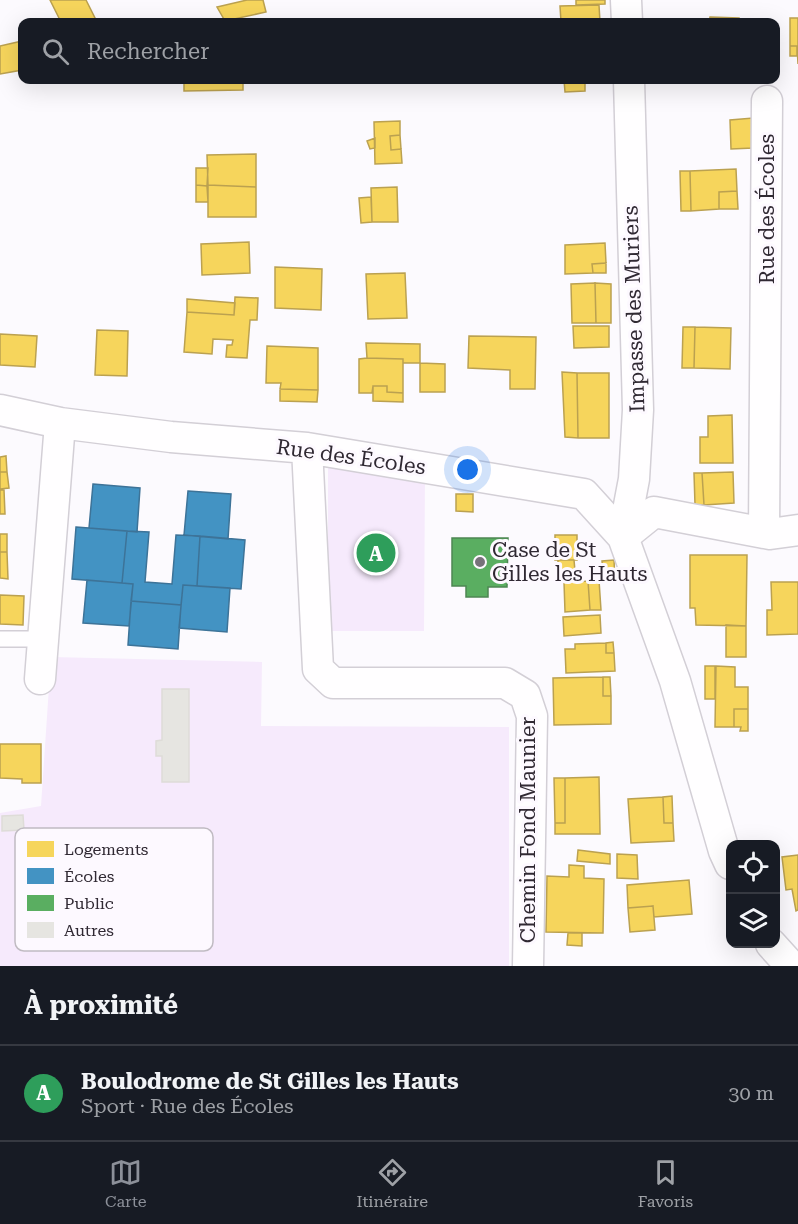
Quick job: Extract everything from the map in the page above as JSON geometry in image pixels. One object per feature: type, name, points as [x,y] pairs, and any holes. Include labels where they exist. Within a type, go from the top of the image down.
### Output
[{"type":"street","points":[[626,0],[627,18]]},
{"type":"street","name":"Impasse des Muriers","points":[[623,537],[634,479],[638,410],[629,84]]},
{"type":"street","name":"Rue des Écoles","points":[[764,533],[767,101]]},
{"type":"street","name":"Rue des Écoles","points":[[0,410],[60,423],[171,437],[307,448],[584,494],[623,537],[675,681],[726,855]]},
{"type":"street","points":[[40,679],[60,423]]},
{"type":"street","name":"Chemin Fond Maunier","points":[[307,448],[318,669],[333,683],[505,683],[525,694],[532,716],[528,966]]},
{"type":"street","points":[[623,537],[654,512],[764,533],[798,530]]},
{"type":"street","points":[[775,948],[791,966]]},
{"type":"lane","points":[[0,639],[44,639]]},
{"type":"shaded area","points":[[328,466],[425,474],[424,631],[328,631]]},
{"type":"shaded area","points":[[51,657],[262,662],[261,726],[509,727],[509,966],[0,966],[0,813],[41,806]]},
{"type":"building: Logements","points":[[50,0],[86,0],[95,18],[59,18]]},
{"type":"building: Logements","points":[[247,0],[263,0],[266,12],[239,18],[223,18],[217,7]]},
{"type":"building: Logements","points":[[576,0],[605,0],[605,4],[576,5]]},
{"type":"building: Logements","points":[[599,5],[600,18],[561,18],[560,6]]},
{"type":"building: Logements","points":[[790,18],[798,18],[798,64],[797,46],[790,46]]},
{"type":"building: Logements","points":[[18,42],[18,71],[0,74],[0,46]]},
{"type":"building: Logements","points":[[790,46],[797,46],[797,56],[790,56]]},
{"type":"building: Logements","points":[[184,84],[243,84],[243,90],[184,91]]},
{"type":"building: Logements","points":[[564,84],[585,84],[585,91],[565,92]]},
{"type":"building: Logements","points":[[753,118],[753,148],[731,149],[730,120]]},
{"type":"building: Logements","points":[[400,121],[400,135],[390,136],[391,150],[401,149],[402,163],[375,164],[374,122]]},
{"type":"building: Logements","points":[[400,135],[401,149],[391,150],[390,136]]},
{"type":"building: Logements","points":[[375,138],[375,148],[370,149],[367,141]]},
{"type":"building: Logements","points":[[256,154],[256,187],[208,185],[207,155]]},
{"type":"building: Logements","points":[[196,168],[208,168],[207,186],[196,185]]},
{"type":"building: Logements","points":[[736,169],[737,191],[719,192],[719,209],[691,211],[690,171]]},
{"type":"building: Logements","points":[[680,171],[690,171],[691,211],[681,211]]},
{"type":"building: Logements","points":[[196,185],[207,186],[208,202],[196,202]]},
{"type":"building: Logements","points":[[208,185],[256,187],[256,217],[208,217]]},
{"type":"building: Logements","points":[[397,187],[398,222],[372,222],[371,188]]},
{"type":"building: Logements","points":[[737,191],[738,209],[719,209],[719,192]]},
{"type":"building: Logements","points":[[371,197],[372,222],[361,223],[359,198]]},
{"type":"building: Logements","points":[[249,242],[250,273],[202,275],[201,244]]},
{"type":"building: Logements","points":[[605,243],[606,263],[592,264],[593,273],[565,274],[565,245]]},
{"type":"building: Logements","points":[[606,263],[606,273],[593,273],[592,264]]},
{"type":"building: Logements","points":[[275,267],[322,269],[321,310],[275,308]]},
{"type":"building: Logements","points":[[405,273],[407,318],[368,319],[366,274]]},
{"type":"building: Logements","points":[[595,283],[596,323],[572,323],[571,284]]},
{"type":"building: Logements","points":[[595,283],[611,284],[611,323],[596,323]]},
{"type":"building: Logements","points":[[235,297],[258,298],[257,320],[250,320],[247,358],[226,357],[227,345],[232,345],[233,340],[213,339],[212,354],[184,352],[187,312],[234,315]]},
{"type":"building: Logements","points":[[187,299],[235,303],[234,315],[187,312]]},
{"type":"building: Logements","points":[[573,326],[609,326],[609,347],[574,348]]},
{"type":"building: Logements","points":[[683,327],[695,327],[694,368],[682,368]]},
{"type":"building: Logements","points":[[695,327],[731,328],[730,369],[694,368]]},
{"type":"building: Logements","points":[[97,330],[128,331],[127,376],[95,375]]},
{"type":"building: Logements","points":[[0,334],[37,336],[35,367],[0,365]]},
{"type":"building: Logements","points":[[469,336],[536,337],[535,389],[510,389],[510,370],[468,368]]},
{"type":"building: Logements","points":[[366,343],[420,344],[420,363],[403,363],[403,359],[367,358]]},
{"type":"building: Logements","points":[[267,346],[318,348],[318,390],[280,389],[281,383],[266,383]]},
{"type":"building: Logements","points":[[359,359],[403,359],[403,393],[387,392],[387,386],[373,386],[372,393],[359,393]]},
{"type":"building: Logements","points":[[420,363],[445,364],[445,392],[420,392]]},
{"type":"building: Logements","points":[[562,372],[577,373],[578,438],[565,437]]},
{"type":"building: Logements","points":[[577,373],[609,373],[609,438],[578,438]]},
{"type":"building: Logements","points":[[373,386],[387,386],[387,392],[403,393],[403,402],[373,401]]},
{"type":"building: Logements","points":[[280,389],[318,390],[317,402],[280,401]]},
{"type":"building: Logements","points":[[732,415],[733,463],[700,463],[700,437],[708,437],[708,416]]},
{"type":"building: Logements","points":[[6,456],[7,472],[0,472],[0,457]]},
{"type":"building: Logements","points":[[0,472],[7,472],[9,488],[0,489]]},
{"type":"building: Logements","points":[[733,472],[734,503],[704,505],[702,473]]},
{"type":"building: Logements","points":[[694,473],[702,473],[704,505],[695,505]]},
{"type":"building: Logements","points":[[0,490],[4,490],[5,514],[0,514]]},
{"type":"building: Logements","points":[[456,494],[473,494],[473,512],[456,511]]},
{"type":"building: Logements","points":[[0,534],[7,534],[7,552],[0,552]]},
{"type":"building: Logements","points":[[555,535],[577,535],[577,560],[555,560]]},
{"type":"building: Logements","points":[[0,552],[7,552],[8,579],[0,578]]},
{"type":"building: Logements","points":[[690,555],[747,555],[746,626],[696,625],[695,608],[690,608]]},
{"type":"building: Logements","points":[[558,560],[574,560],[575,571],[558,570]]},
{"type":"building: Logements","points":[[614,560],[615,581],[604,582],[602,561]]},
{"type":"building: Logements","points":[[599,580],[601,610],[590,610],[588,581]]},
{"type":"building: Logements","points":[[588,581],[590,610],[565,612],[564,582]]},
{"type":"building: Logements","points":[[771,582],[798,582],[798,634],[767,635],[767,610],[772,610]]},
{"type":"building: Logements","points":[[0,595],[24,596],[23,625],[0,624]]},
{"type":"building: Logements","points":[[600,615],[601,633],[564,636],[563,617]]},
{"type":"building: Logements","points":[[726,625],[746,626],[746,657],[726,657]]},
{"type":"building: Logements","points":[[613,642],[614,653],[606,653],[606,643]]},
{"type":"building: Logements","points":[[606,643],[606,653],[614,653],[615,671],[566,673],[565,649],[575,649],[575,644]]},
{"type":"building: Logements","points":[[705,666],[715,666],[715,699],[705,699]]},
{"type":"building: Logements","points":[[716,666],[735,667],[735,687],[748,687],[748,709],[734,709],[734,727],[715,727]]},
{"type":"building: Logements","points":[[603,677],[610,677],[611,696],[603,696]]},
{"type":"building: Logements","points":[[603,677],[603,696],[611,696],[611,724],[554,725],[553,678]]},
{"type":"building: Logements","points":[[734,709],[748,709],[748,731],[740,731],[741,727],[734,727]]},
{"type":"building: Logements","points":[[0,744],[41,744],[41,783],[22,783],[22,779],[0,778]]},
{"type":"building: Logements","points":[[599,777],[600,834],[555,834],[555,823],[565,823],[565,778]]},
{"type":"building: Logements","points":[[554,778],[565,778],[565,823],[555,823]]},
{"type":"building: Logements","points":[[672,796],[673,823],[664,823],[663,797]]},
{"type":"building: Logements","points":[[663,797],[664,823],[673,823],[674,841],[631,843],[628,799]]},
{"type":"building: Logements","points":[[578,850],[610,854],[610,864],[577,861]]},
{"type":"building: Logements","points":[[617,854],[637,855],[638,879],[617,878]]},
{"type":"building: Logements","points":[[798,855],[798,910],[796,911],[792,889],[786,890],[782,857]]},
{"type":"building: Logements","points":[[569,865],[584,866],[584,878],[604,879],[603,933],[546,932],[547,876],[569,877]]},
{"type":"building: Logements","points":[[689,880],[692,914],[654,917],[653,906],[628,908],[627,885]]},
{"type":"building: Logements","points":[[653,906],[655,930],[630,932],[628,908]]},
{"type":"building: Logements","points":[[568,933],[582,933],[582,946],[567,945]]},
{"type":"building: Écoles","points":[[93,484],[140,488],[137,532],[89,528]]},
{"type":"building: Écoles","points":[[188,491],[231,494],[228,539],[184,535]]},
{"type":"building: Écoles","points":[[76,527],[127,531],[122,583],[72,579]]},
{"type":"building: Écoles","points":[[127,531],[149,532],[145,582],[172,584],[176,535],[200,536],[197,586],[183,585],[181,605],[131,601],[133,584],[122,583]]},
{"type":"building: Écoles","points":[[200,536],[245,540],[241,589],[197,586]]},
{"type":"building: Écoles","points":[[87,580],[133,584],[129,626],[83,623]]},
{"type":"building: Écoles","points":[[183,585],[230,588],[227,632],[179,628]]},
{"type":"building: Écoles","points":[[131,601],[181,605],[178,649],[128,645]]},
{"type":"building: Public","points":[[452,538],[508,538],[507,587],[488,587],[488,597],[466,597],[466,586],[452,586]]},
{"type":"building: Autres","points":[[162,689],[189,689],[189,782],[162,782],[162,756],[156,756],[156,741],[162,740]]},
{"type":"building: Autres","points":[[23,815],[24,828],[2,831],[2,816]]},
{"type":"place","name":"Boulodrome de St Gilles les Hauts","points":[[376,553]]},
{"type":"place","name":"Case de St Gilles les Hauts","points":[[480,562]]}]
